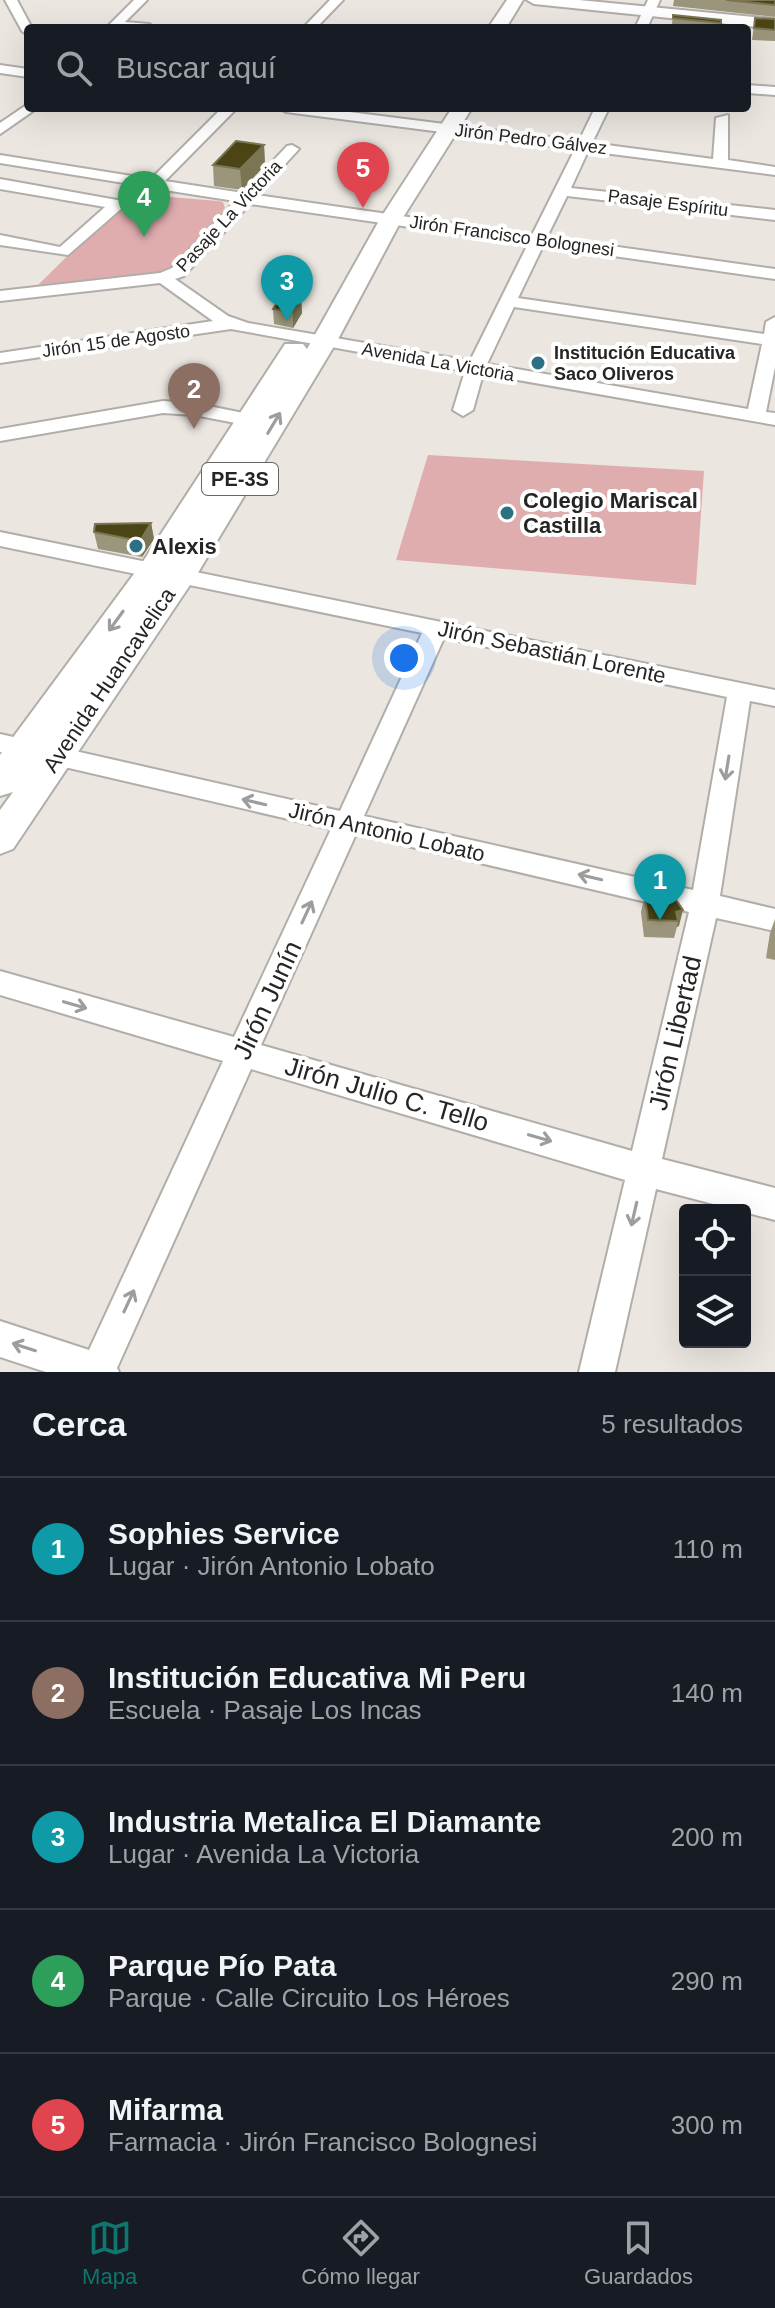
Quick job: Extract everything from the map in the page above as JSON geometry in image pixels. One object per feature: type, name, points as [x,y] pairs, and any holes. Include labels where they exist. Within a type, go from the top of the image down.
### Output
[{"type":"highway","points":[[500,24],[515,0]]},
{"type":"highway","points":[[518,24],[533,0]]},
{"type":"highway","name":"Avenida Huancavelica","points":[[0,839],[57,756],[166,573],[311,341],[382,218],[447,118]]},
{"type":"highway","name":"Avenida Huancavelica","points":[[0,782],[12,746],[166,573],[246,419],[311,341]]},
{"type":"main road","points":[[533,0],[651,6]]},
{"type":"main road","points":[[596,0],[775,21]]},
{"type":"street","points":[[11,0],[24,25]]},
{"type":"street","points":[[116,24],[141,0]]},
{"type":"street","points":[[313,24],[337,0]]},
{"type":"street","points":[[0,15],[19,17]]},
{"type":"street","points":[[0,69],[24,72]]},
{"type":"street","points":[[751,89],[775,91]]},
{"type":"street","points":[[1,129],[24,111]]},
{"type":"street","points":[[0,184],[117,205],[138,200],[226,112]]},
{"type":"street","name":"Jirón Pedro Gálvez","points":[[350,112],[447,118],[583,146],[775,171]]},
{"type":"street","points":[[463,410],[475,369],[600,112]]},
{"type":"street","points":[[720,164],[723,118]]},
{"type":"street","name":"Pasaje La Victoria","points":[[163,278],[182,270],[243,198],[292,149]]},
{"type":"street","name":"Jirón Francisco Bolognesi","points":[[0,159],[243,198],[775,274]]},
{"type":"street","name":"Pasaje Espíritu","points":[[561,191],[775,215]]},
{"type":"street","points":[[0,240],[62,252],[117,205]]},
{"type":"street","points":[[0,296],[163,278]]},
{"type":"street","name":"Avenida La Victoria","points":[[163,278],[231,324],[311,341],[766,418]]},
{"type":"street","points":[[507,301],[774,334],[766,418]]},
{"type":"street","name":"Jirón 15 de Agosto","points":[[0,358],[231,324]]},
{"type":"street","points":[[0,435],[163,407],[194,409],[246,419]]},
{"type":"street","name":"Jirón Sebastián Lorente","points":[[0,539],[775,698]]},
{"type":"street","name":"Jirón Junín","points":[[99,1372],[436,629]]},
{"type":"street","name":"Jirón Libertad","points":[[597,1372],[705,904],[740,691]]},
{"type":"street","name":"Jirón Antonio Lobato","points":[[12,746],[775,920]]},
{"type":"street","name":"Jirón Julio C. Tello","points":[[0,983],[644,1170],[775,1204]]},
{"type":"street","points":[[0,1339],[99,1372]]},
{"type":"shaded area","points":[[170,197],[223,202],[225,208],[173,267],[162,272],[38,285],[114,210]]},
{"type":"shaded area","points":[[428,455],[704,471],[696,585],[396,560]]},
{"type":"building","points":[[726,0],[775,0],[775,5]]},
{"type":"building","points":[[673,15],[721,20],[721,23],[673,18]]},
{"type":"building","points":[[755,18],[775,19],[775,30],[754,28]]},
{"type":"building","points":[[236,141],[264,145],[240,169],[213,165]]},
{"type":"building","points":[[281,296],[301,298],[293,312],[273,309]]},
{"type":"building","points":[[151,523],[140,541],[94,532],[95,524]]},
{"type":"building","points":[[651,890],[672,894],[683,910],[676,912],[678,921],[648,920],[645,895]]},
{"type":"place","name":"Mifarma","points":[[363,208]]},
{"type":"place","name":"Parque Pío Pata","points":[[144,237]]},
{"type":"place","name":"Industria Metalica El Diamante","points":[[287,321]]},
{"type":"place","name":"Institución Educativa Saco Oliveros","points":[[538,363]]},
{"type":"place","name":"Institución Educativa Mi Peru","points":[[194,429]]},
{"type":"place","name":"Colegio Mariscal Castilla","points":[[507,513]]},
{"type":"place","name":"Alexis","points":[[136,546]]},
{"type":"place","name":"Sophies Service","points":[[660,920]]}]
